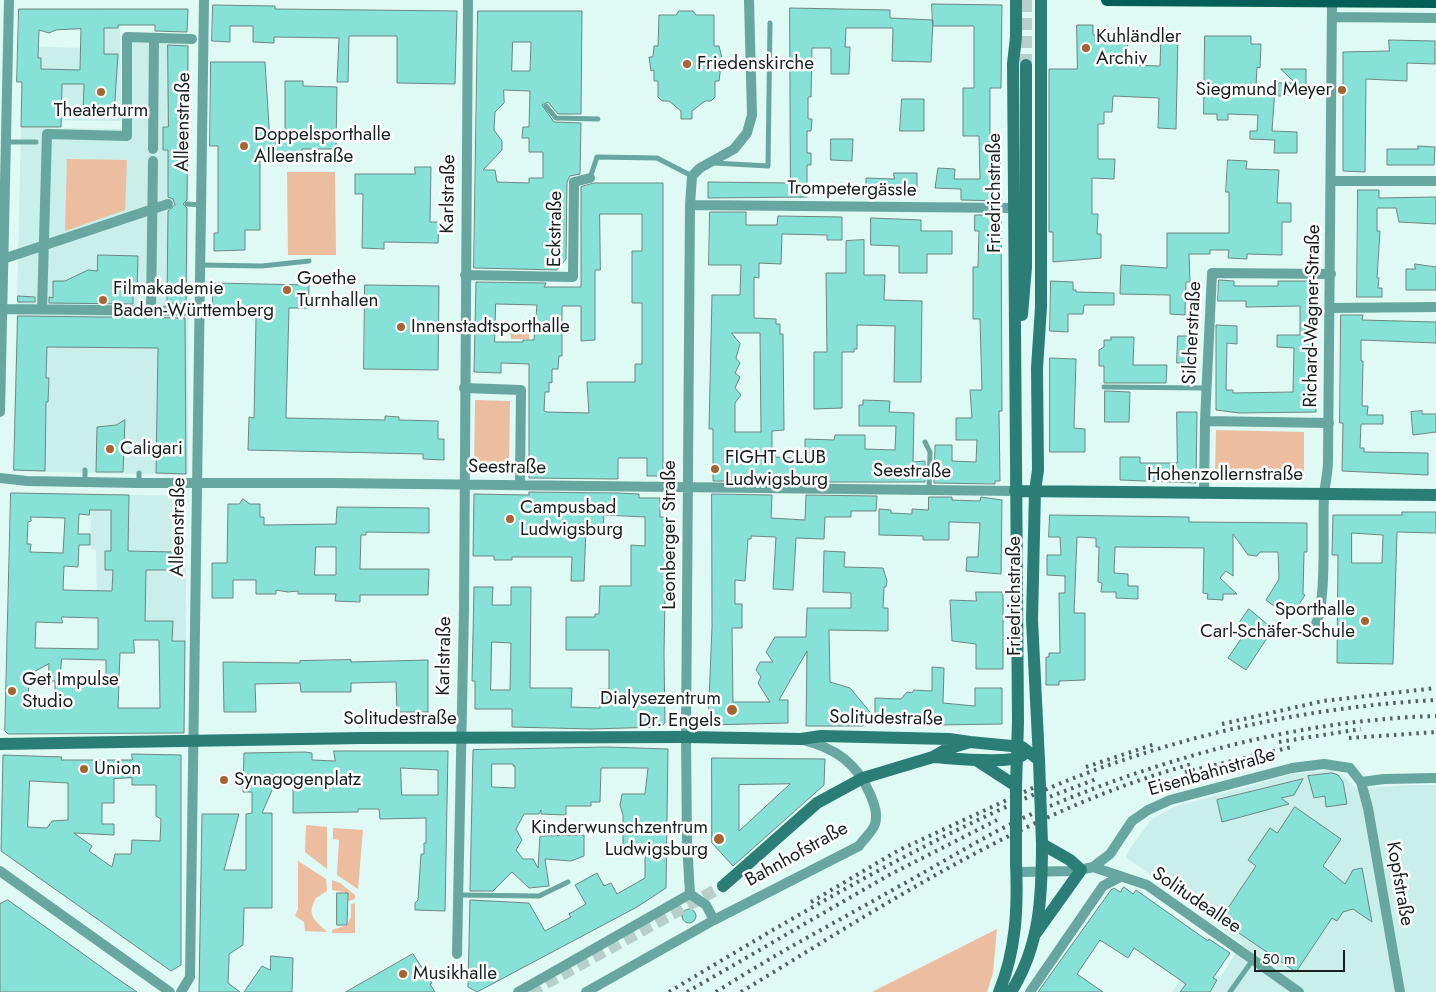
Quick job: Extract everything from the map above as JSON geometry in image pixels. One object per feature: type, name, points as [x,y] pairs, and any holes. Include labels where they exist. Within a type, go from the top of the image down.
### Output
[{"type":"main road","name":"Friedrichstraße","points":[[1016,0],[1016,37],[1013,64],[1015,491],[1022,748]]},
{"type":"main road","name":"Friedrichstraße","points":[[1011,992],[1029,959],[1036,933],[1042,871],[1032,620],[1035,491],[1038,470],[1037,368],[1041,307],[1041,0]]},
{"type":"main road","points":[[1107,0],[1436,2]]},
{"type":"main road","name":"Friedrichstraße","points":[[1015,386],[1020,363],[1026,267],[1026,65]]},
{"type":"main road","name":"Friedrichstraße","points":[[1026,267],[1032,350],[1037,368]]},
{"type":"main road","name":"Hohenzollernstraße","points":[[1015,491],[1436,495]]},
{"type":"main road","points":[[999,992],[1012,951],[1016,930],[1017,759],[1022,748],[1038,735]]},
{"type":"main road","name":"Solitudestraße","points":[[0,744],[462,737],[801,739],[821,736],[948,739],[970,742]]},
{"type":"main road","name":"Bahnhofstraße","points":[[723,886],[817,803],[863,778],[933,757],[946,749],[970,742],[1022,748]]},
{"type":"main road","points":[[1022,748],[1039,760]]},
{"type":"main road","name":"Bahnhofstraße","points":[[933,757],[976,760],[1017,759]]},
{"type":"main road","name":"Bahnhofstraße","points":[[976,760],[1016,786]]},
{"type":"main road","points":[[1036,933],[1087,868],[1042,844]]},
{"type":"street","points":[[0,412],[2,231],[9,0]]},
{"type":"street","name":"Alleenstraße","points":[[181,992],[190,976],[195,742],[204,0]]},
{"type":"street","name":"Karlstraße","points":[[457,954],[462,737],[468,0]]},
{"type":"street","points":[[692,176],[700,168],[734,149],[747,133],[752,115],[749,0]]},
{"type":"street","name":"Richard-Wagner-Straße","points":[[1314,628],[1318,620],[1320,601],[1324,494],[1328,472],[1331,308],[1332,1]]},
{"type":"street","points":[[1332,17],[1436,18]]},
{"type":"street","points":[[42,309],[47,134],[127,136],[127,37],[192,39]]},
{"type":"street","points":[[153,149],[154,38]]},
{"type":"street","points":[[151,311],[153,161]]},
{"type":"street","name":"Leonberger Straße","points":[[690,894],[687,843],[686,737],[690,205],[692,176]]},
{"type":"street","name":"Eckstraße","points":[[466,275],[573,276],[574,182],[590,178]]},
{"type":"street","points":[[1331,181],[1436,181]]},
{"type":"street","points":[[2,260],[168,204]]},
{"type":"street","name":"Trompetergässle","points":[[690,205],[1014,208]]},
{"type":"street","name":"Silcherstraße","points":[[1204,494],[1205,420],[1212,274],[1331,274]]},
{"type":"street","points":[[1331,308],[1436,307]]},
{"type":"street","points":[[2,309],[192,311]]},
{"type":"street","points":[[464,388],[521,390],[520,485]]},
{"type":"street","points":[[1205,420],[1329,423]]},
{"type":"street","name":"Seestraße","points":[[0,478],[27,481],[85,482],[139,478],[197,482],[1015,491]]},
{"type":"street","name":"Solitudestraße","points":[[801,739],[840,754],[863,778]]},
{"type":"street","name":"Eisenbahnstraße","points":[[1087,868],[1110,854],[1132,821],[1148,810],[1170,800],[1284,770],[1324,764],[1350,768],[1361,782]]},
{"type":"street","name":"Bahnhofstraße","points":[[586,992],[714,920],[859,846],[875,825],[876,809],[863,778]]},
{"type":"street","points":[[1361,782],[1384,779],[1436,778]]},
{"type":"street","name":"Kopfstraße","points":[[1361,782],[1374,840],[1400,992]]},
{"type":"street","points":[[1017,868],[1042,871],[1087,868]]},
{"type":"street","name":"Solitudeallee","points":[[1087,868],[1146,885],[1299,992]]},
{"type":"street","points":[[0,871],[170,992]]},
{"type":"street","points":[[1030,992],[1103,886],[1120,877]]},
{"type":"street","points":[[518,992],[690,894],[706,905],[714,920]]},
{"type":"lane","points":[[711,163],[768,166],[770,23]]},
{"type":"lane","points":[[546,106],[556,118],[598,119]]},
{"type":"lane","points":[[6,142],[36,142]]},
{"type":"lane","points":[[590,178],[597,157],[657,158],[692,176]]},
{"type":"lane","points":[[187,204],[201,205]]},
{"type":"lane","points":[[200,265],[262,266],[309,261]]},
{"type":"lane","points":[[1104,387],[1208,388]]},
{"type":"lane","points":[[925,442],[930,452],[928,490]]},
{"type":"lane","points":[[85,470],[85,482]]},
{"type":"lane","points":[[459,894],[539,896],[568,882]]},
{"type":"lane","points":[[1230,992],[1252,960]]},
{"type":"shaded area","points":[[120,8],[121,121],[21,120],[22,46],[82,48],[83,9]]},
{"type":"shaded area","name":"Filmakademie Baden-Württemberg","points":[[123,34],[189,35],[188,475],[13,471],[21,128],[122,129]]},
{"type":"shaded area","points":[[67,159],[127,160],[125,210],[65,231]]},
{"type":"shaded area","points":[[287,172],[335,172],[336,255],[288,255]]},
{"type":"shaded area","points":[[510,327],[529,327],[529,339],[511,339]]},
{"type":"shaded area","points":[[475,400],[510,401],[509,469],[474,469]]},
{"type":"shaded area","points":[[1216,430],[1304,432],[1304,474],[1215,472]]},
{"type":"shaded area","points":[[90,494],[180,496],[186,499],[186,641],[98,639],[96,550],[91,549]]},
{"type":"shaded area","points":[[1333,770],[1345,777],[1356,789],[1436,785],[1436,992],[1172,992],[1194,960],[1220,978],[1242,943],[1126,857],[1131,847],[1152,819],[1174,807],[1293,774]]},
{"type":"shaded area","points":[[306,825],[327,827],[327,869],[305,852]]},
{"type":"shaded area","points":[[333,828],[363,830],[358,889],[337,875],[339,840],[333,839]]},
{"type":"shaded area","points":[[298,861],[326,879],[327,891],[316,898],[312,914],[327,932],[305,931],[304,922],[295,916],[298,909]]},
{"type":"shaded area","points":[[332,880],[340,883],[355,895],[355,899],[348,901],[348,893],[332,890]]},
{"type":"shaded area","points":[[355,903],[355,933],[332,933],[332,930],[347,925],[351,917],[351,904]]},
{"type":"shaded area","points":[[997,929],[993,973],[987,992],[872,992]]},
{"type":"building","points":[[932,4],[1002,5],[1001,88],[990,88],[990,143],[1000,143],[1001,201],[961,200],[961,189],[935,188],[938,168],[955,169],[954,179],[980,179],[979,136],[963,136],[963,88],[974,88],[974,26],[933,26]]},
{"type":"building","points":[[213,5],[275,6],[275,9],[457,11],[455,84],[397,83],[397,36],[349,36],[348,82],[337,82],[339,38],[274,37],[274,43],[253,42],[253,26],[230,26],[230,42],[212,41]]},
{"type":"building","points":[[790,8],[890,10],[890,18],[933,20],[931,62],[892,61],[893,28],[846,28],[845,47],[850,47],[849,74],[831,74],[831,48],[812,48],[811,97],[808,97],[808,119],[812,119],[811,131],[807,131],[807,153],[811,153],[811,165],[807,165],[807,197],[708,198],[708,182],[790,183]]},
{"type":"building","points":[[19,9],[188,9],[187,32],[155,31],[155,25],[118,25],[118,28],[104,28],[104,54],[118,54],[114,115],[83,115],[84,84],[62,84],[61,127],[21,127],[22,82],[17,82]],"holes":[[[81,29],[80,70],[41,69],[41,58],[38,58],[39,30],[49,33],[56,30]]]},
{"type":"building","points":[[478,11],[582,11],[581,114],[558,114],[548,102],[542,105],[554,122],[581,123],[580,174],[570,176],[567,182],[566,259],[557,270],[474,268]],"holes":[[[513,42],[531,42],[530,71],[512,71]],[[504,90],[530,91],[529,127],[523,127],[522,138],[529,138],[529,152],[543,152],[543,178],[529,178],[529,183],[497,182],[495,170],[483,170],[502,150],[502,141],[494,130],[495,112],[504,103]]]},
{"type":"building","name":"Friedenskirche","points":[[679,11],[693,11],[696,15],[714,15],[714,46],[719,46],[722,58],[719,81],[715,81],[715,97],[711,101],[705,101],[692,111],[692,119],[681,119],[681,111],[669,101],[662,101],[658,97],[658,81],[654,81],[654,70],[651,71],[649,57],[653,57],[654,46],[658,46],[659,15],[676,15]]},
{"type":"building","points":[[1077,25],[1093,25],[1093,35],[1128,36],[1127,65],[1160,66],[1161,36],[1178,36],[1176,129],[1158,128],[1159,98],[1113,96],[1112,112],[1104,112],[1104,124],[1098,124],[1098,159],[1115,159],[1114,179],[1092,178],[1092,214],[1098,214],[1097,234],[1101,234],[1101,258],[1053,262],[1053,232],[1049,232],[1049,69],[1077,69]]},
{"type":"building","points":[[1205,36],[1251,36],[1251,44],[1261,44],[1260,68],[1257,67],[1256,86],[1275,88],[1272,131],[1297,132],[1297,153],[1274,153],[1275,140],[1250,139],[1250,131],[1257,131],[1258,115],[1228,114],[1228,120],[1217,120],[1217,114],[1204,114]]},
{"type":"building","points":[[1389,40],[1435,41],[1435,64],[1407,63],[1407,81],[1366,79],[1365,172],[1343,171],[1343,52],[1389,51]]},
{"type":"building","points":[[168,45],[188,46],[187,200],[183,204],[187,208],[186,304],[167,304],[168,211],[175,205],[173,199],[168,197],[168,150],[163,150],[163,127],[168,127]]},
{"type":"building","name":"Doppelsporthalle Alleenstraße","points":[[211,62],[265,62],[270,142],[285,141],[285,81],[303,81],[303,86],[337,87],[336,149],[302,149],[301,158],[260,158],[260,230],[245,230],[245,250],[214,251],[214,233],[218,233],[218,146],[210,146]]},
{"type":"building","points":[[1281,69],[1306,69],[1306,88],[1308,91],[1306,94],[1278,96],[1278,83],[1295,83]]},
{"type":"building","points":[[902,99],[924,99],[924,131],[900,131]]},
{"type":"building","points":[[831,139],[853,139],[852,161],[831,160]]},
{"type":"building","points":[[1418,146],[1435,147],[1434,165],[1387,165],[1387,149],[1418,149]]},
{"type":"building","points":[[1228,160],[1247,161],[1246,169],[1279,170],[1277,203],[1291,203],[1291,222],[1282,222],[1282,255],[1247,254],[1247,259],[1228,258],[1229,250],[1210,250],[1210,254],[1189,254],[1190,282],[1186,282],[1185,315],[1170,314],[1170,295],[1120,294],[1121,265],[1167,268],[1167,233],[1229,233],[1229,192],[1226,192]]},
{"type":"building","points":[[415,167],[431,167],[430,222],[439,222],[438,243],[384,242],[384,249],[362,248],[363,194],[355,194],[355,174],[415,174]]},
{"type":"building","points":[[894,173],[917,173],[917,195],[866,194],[866,178],[894,179]]},
{"type":"building","points":[[594,183],[663,183],[663,476],[647,476],[647,458],[618,458],[618,479],[529,478],[529,364],[501,363],[501,373],[474,372],[476,282],[546,283],[544,287],[581,287],[581,187]],"holes":[[[600,214],[642,214],[642,251],[632,251],[632,303],[642,303],[642,364],[635,364],[635,382],[587,382],[589,413],[547,412],[544,411],[545,392],[549,392],[549,382],[552,383],[552,369],[558,369],[559,356],[562,356],[562,306],[581,306],[581,341],[595,340],[595,270],[600,270]],[[496,304],[537,305],[534,340],[495,342]]]},
{"type":"building","points":[[1358,190],[1379,190],[1379,198],[1436,197],[1436,224],[1399,222],[1396,208],[1377,208],[1377,231],[1380,231],[1377,278],[1379,278],[1378,288],[1382,288],[1382,297],[1357,297]]},
{"type":"building","points":[[710,212],[746,212],[746,225],[777,225],[778,216],[842,217],[842,240],[827,240],[827,235],[782,234],[781,264],[759,263],[759,278],[754,277],[754,318],[776,319],[776,324],[780,324],[780,334],[783,334],[784,430],[772,431],[772,449],[775,449],[775,457],[805,459],[805,439],[834,440],[835,435],[865,435],[865,449],[895,450],[896,426],[859,426],[859,405],[863,405],[863,400],[890,401],[889,412],[914,413],[913,462],[925,461],[925,482],[807,482],[807,479],[774,478],[772,481],[713,481],[713,429],[709,429],[712,295],[740,295],[741,265],[709,265]],"holes":[[[732,333],[760,333],[761,432],[735,432],[735,403],[741,395],[735,388],[740,377],[735,373],[740,363],[736,358],[740,344]]]},
{"type":"building","points":[[975,215],[1001,215],[1002,411],[999,411],[1000,481],[995,481],[995,484],[934,483],[935,445],[952,445],[952,461],[976,462],[977,440],[956,440],[956,418],[972,418],[970,390],[982,390],[980,319],[973,319],[973,267],[978,267],[979,231],[975,231]]},
{"type":"building","points":[[871,218],[921,220],[921,231],[952,231],[952,254],[927,254],[927,273],[899,273],[899,246],[871,245]]},
{"type":"building","points":[[864,240],[864,275],[885,275],[884,300],[922,301],[921,382],[894,382],[895,326],[857,325],[857,349],[854,349],[854,352],[842,352],[842,408],[814,409],[814,352],[827,352],[826,273],[846,273],[846,241]]},
{"type":"building","points":[[98,255],[138,256],[137,292],[133,292],[133,304],[49,303],[49,297],[53,298],[53,281],[65,281],[88,270],[97,271]]},
{"type":"building","points":[[1415,264],[1436,267],[1436,290],[1406,290],[1406,269],[1415,269]]},
{"type":"building","points":[[1219,280],[1234,281],[1234,286],[1278,286],[1278,281],[1314,281],[1316,412],[1239,413],[1216,410],[1216,325],[1237,326],[1237,344],[1227,343],[1226,390],[1233,390],[1233,393],[1293,392],[1294,348],[1277,347],[1277,335],[1300,335],[1300,306],[1246,307],[1246,301],[1218,301]]},
{"type":"building","points":[[1051,281],[1073,282],[1073,290],[1076,290],[1076,292],[1114,293],[1114,305],[1084,305],[1083,314],[1068,314],[1068,332],[1050,331]]},
{"type":"building","points":[[213,283],[309,285],[308,308],[289,308],[286,418],[385,420],[385,416],[399,417],[399,420],[438,421],[438,439],[444,439],[444,460],[423,459],[423,454],[248,450],[249,417],[254,418],[256,317],[220,316],[221,307],[213,307]]},
{"type":"building","name":"Innenstadtsporthalle","points":[[365,285],[439,286],[438,370],[364,369]]},
{"type":"building","points":[[18,296],[35,297],[35,302],[18,302]]},
{"type":"building","points":[[1341,315],[1363,315],[1362,320],[1436,322],[1436,343],[1361,340],[1361,361],[1363,361],[1362,406],[1368,406],[1367,415],[1383,415],[1383,424],[1361,424],[1360,448],[1364,448],[1364,452],[1428,453],[1428,475],[1342,471],[1343,423],[1340,423]]},
{"type":"building","points":[[18,316],[185,318],[186,474],[156,473],[158,348],[47,347],[46,378],[49,378],[48,402],[46,402],[45,471],[14,470]]},
{"type":"building","points":[[1178,336],[1188,336],[1188,347],[1193,347],[1192,363],[1177,363]]},
{"type":"building","points":[[1111,337],[1134,337],[1133,365],[1167,365],[1166,383],[1104,383],[1104,366],[1099,366],[1099,350],[1104,347],[1104,340],[1111,340]]},
{"type":"building","points":[[1050,358],[1076,359],[1074,428],[1085,429],[1085,452],[1050,452]]},
{"type":"building","points":[[1105,391],[1130,392],[1129,422],[1105,422]]},
{"type":"building","points":[[1422,411],[1422,414],[1436,414],[1436,432],[1413,435],[1411,412]]},
{"type":"building","points":[[1177,412],[1197,412],[1196,483],[1120,480],[1120,457],[1140,457],[1140,463],[1177,463]]},
{"type":"building","name":"Caligari","points":[[125,420],[123,472],[96,472],[97,427],[116,425]]},
{"type":"building","points":[[529,492],[618,493],[639,494],[639,498],[660,498],[660,517],[665,517],[666,546],[665,723],[661,727],[591,729],[512,727],[512,709],[475,709],[475,681],[472,681],[474,587],[493,587],[492,605],[511,605],[511,587],[531,587],[530,688],[572,688],[571,707],[600,708],[600,689],[609,689],[609,650],[566,650],[566,617],[595,617],[595,614],[599,614],[600,586],[631,586],[631,545],[645,546],[645,517],[604,515],[603,526],[586,526],[584,581],[571,581],[572,557],[512,557],[512,560],[494,560],[494,556],[473,556],[474,494],[529,495]],"holes":[[[492,642],[511,643],[510,690],[491,690]]]},
{"type":"building","points":[[11,493],[129,495],[128,551],[174,552],[173,570],[146,570],[145,621],[173,621],[172,641],[185,641],[184,733],[8,734],[5,731]],"holes":[[[90,510],[111,510],[111,551],[105,551],[105,570],[113,570],[112,591],[63,590],[64,566],[78,567],[79,545],[90,545],[90,534],[78,534],[79,514],[89,515]],[[31,517],[65,518],[63,553],[30,552],[31,544],[27,544],[28,522],[31,521]],[[62,617],[98,618],[98,649],[35,648],[36,622],[62,623]],[[134,640],[159,640],[160,708],[118,708],[120,653],[134,653]],[[62,659],[106,660],[106,679],[83,678],[83,681],[60,681]],[[49,664],[48,681],[55,681],[55,708],[28,707],[29,675]]]},
{"type":"building","points":[[712,494],[772,495],[771,518],[805,520],[806,495],[877,496],[876,511],[851,511],[851,517],[825,517],[824,539],[796,538],[793,590],[773,589],[776,537],[751,536],[751,539],[748,539],[745,581],[735,580],[735,604],[742,604],[742,628],[732,628],[733,702],[770,702],[758,683],[761,677],[756,670],[760,662],[773,662],[766,652],[775,637],[806,637],[807,608],[851,608],[851,593],[823,592],[824,551],[845,552],[844,567],[883,568],[887,581],[886,587],[884,587],[883,608],[888,608],[888,631],[829,630],[830,682],[850,688],[875,718],[875,698],[901,699],[907,692],[912,693],[914,690],[932,691],[932,667],[944,668],[943,703],[975,706],[975,688],[1002,688],[1002,724],[935,725],[935,721],[863,720],[863,726],[806,726],[807,651],[779,700],[788,700],[788,723],[708,725],[712,627]]},
{"type":"building","points":[[929,497],[952,497],[952,500],[980,501],[981,497],[1002,500],[1001,574],[966,571],[967,557],[978,557],[980,523],[949,522],[949,540],[923,540],[923,536],[879,535],[879,509],[891,510],[891,513],[912,514],[912,509],[928,510]]},
{"type":"building","points":[[243,499],[250,504],[260,504],[260,517],[264,517],[264,525],[336,524],[337,507],[429,508],[429,533],[366,532],[366,535],[361,535],[360,569],[429,569],[428,595],[360,595],[360,602],[335,601],[336,594],[298,594],[298,591],[276,590],[276,594],[256,594],[256,580],[233,580],[233,598],[212,598],[212,563],[227,563],[228,504],[239,504]],"holes":[[[316,547],[336,547],[336,575],[315,575]]]},
{"type":"building","name":"Sporthalle Carl-Schäfer-Schule","points":[[1402,512],[1436,512],[1436,533],[1397,532],[1393,664],[1337,663],[1338,555],[1332,555],[1333,515],[1402,515]],"holes":[[[1352,533],[1383,535],[1382,563],[1352,563]]]},
{"type":"building","points":[[1050,515],[1189,517],[1189,522],[1307,523],[1307,552],[1304,552],[1303,594],[1305,595],[1290,618],[1266,600],[1279,579],[1278,552],[1260,552],[1257,556],[1248,555],[1233,534],[1233,576],[1226,571],[1220,578],[1237,594],[1223,594],[1223,600],[1207,599],[1208,594],[1203,593],[1204,548],[1115,547],[1114,573],[1128,574],[1128,586],[1138,586],[1138,599],[1116,598],[1116,592],[1101,592],[1102,583],[1098,582],[1099,547],[1096,547],[1096,538],[1077,537],[1074,613],[1085,613],[1085,680],[1059,681],[1059,685],[1046,685],[1046,657],[1049,657],[1049,653],[1060,653],[1059,593],[1065,593],[1065,576],[1047,575],[1047,555],[1061,555],[1060,537],[1049,537]]},
{"type":"building","points":[[976,592],[1003,592],[1003,669],[976,669],[976,644],[952,641],[950,600],[976,601]]},
{"type":"building","points":[[1249,609],[1273,629],[1246,670],[1228,658],[1249,627],[1240,622]]},
{"type":"building","points":[[351,660],[351,662],[428,660],[428,712],[397,712],[396,682],[351,683],[351,692],[301,692],[300,683],[255,684],[256,712],[224,712],[223,662],[300,663],[300,661]]},
{"type":"building","points":[[607,747],[668,749],[666,888],[637,907],[477,992],[468,987],[470,900],[529,903],[545,931],[571,917],[569,914],[586,904],[575,885],[597,873],[604,886],[611,883],[617,894],[645,878],[645,853],[623,853],[623,815],[620,805],[622,794],[645,794],[648,768],[601,768],[600,802],[591,802],[591,806],[566,806],[566,815],[541,814],[541,810],[539,814],[524,814],[516,829],[522,840],[516,850],[523,859],[533,859],[538,868],[540,836],[584,835],[584,856],[571,861],[545,859],[549,886],[529,888],[512,872],[493,891],[470,891],[473,750]],"holes":[[[492,764],[513,764],[515,766],[515,788],[492,787]]]},
{"type":"building","points":[[334,751],[448,751],[445,911],[415,910],[415,903],[418,900],[421,854],[424,854],[424,843],[426,843],[426,818],[380,819],[379,809],[358,809],[358,812],[293,813],[293,783],[275,783],[262,813],[272,813],[272,908],[244,908],[243,945],[229,954],[228,983],[240,992],[199,992],[202,814],[239,814],[224,870],[246,870],[246,814],[252,813],[252,792],[243,792],[244,753],[305,752],[312,753],[312,760],[335,761]],"holes":[[[401,768],[438,770],[438,795],[402,795]]]},
{"type":"building","points":[[132,754],[181,755],[181,965],[171,971],[1,851],[3,755],[62,757],[61,760],[132,760]],"holes":[[[132,778],[132,785],[156,785],[156,816],[161,819],[160,841],[132,840],[131,854],[115,854],[112,867],[89,851],[92,846],[74,833],[114,835],[114,824],[102,824],[102,803],[114,803],[114,779]],[[30,781],[68,783],[68,820],[52,821],[47,828],[28,827]]]},
{"type":"building","points":[[712,758],[825,759],[824,785],[733,866],[712,843]],"holes":[[[790,784],[739,831],[739,785]]]},
{"type":"building","points":[[1332,773],[1338,775],[1343,782],[1347,804],[1326,807],[1325,796],[1314,798],[1308,776]]},
{"type":"building","points":[[1303,779],[1294,795],[1281,798],[1289,804],[1222,822],[1217,800]]},
{"type":"building","points":[[1295,807],[1341,839],[1323,866],[1345,884],[1353,870],[1362,868],[1372,922],[1353,909],[1343,912],[1337,921],[1332,918],[1296,972],[1220,920],[1256,866],[1248,860],[1270,828],[1277,833]]},
{"type":"building","points":[[1124,887],[1133,894],[1136,890],[1208,941],[1209,939],[1230,953],[1213,978],[1217,980],[1210,992],[1180,992],[1186,984],[1134,948],[1128,958],[1100,940],[1077,974],[1103,992],[1038,992],[1111,890],[1114,888],[1120,892]]},
{"type":"building","points":[[337,893],[348,893],[347,925],[337,925]]},
{"type":"building","points":[[8,900],[137,992],[0,992],[0,904]]},
{"type":"building","points":[[686,909],[692,909],[696,916],[692,923],[686,923],[682,919],[682,913]]},
{"type":"building","name":"Musikhalle","points":[[413,954],[432,983],[430,984],[435,992],[346,992]]},
{"type":"building","points":[[271,956],[293,958],[292,992],[244,992],[262,966],[270,970]]},
{"type":"tunnel","points":[[1026,0],[1026,65]]},
{"type":"tunnel","points":[[530,992],[723,886]]},
{"type":"railway","points":[[1222,724],[1323,701],[1436,688]]},
{"type":"railway","points":[[669,992],[860,880],[958,829],[1059,784],[1150,751],[1244,726],[1340,709],[1436,700]]},
{"type":"railway","points":[[716,992],[783,951],[982,839],[1016,821],[1082,793],[1180,759],[1230,745],[1333,725],[1384,719],[1436,716]]},
{"type":"railway","points":[[1279,742],[1361,729]]},
{"type":"railway","points":[[1349,738],[1436,732]]},
{"type":"railway","points":[[1086,767],[1155,744]]},
{"type":"railway","points":[[1185,772],[1292,747]]},
{"type":"railway","points":[[741,992],[903,893],[1015,833],[1072,806],[1131,783],[1192,764]]},
{"type":"railway","points":[[1036,802],[1099,778]]},
{"type":"railway","points":[[811,902],[899,850],[1035,787]]},
{"type":"railway","points":[[687,992],[889,875],[997,820]]},
{"type":"place","name":"Kuhländler Archiv","points":[[1086,48]]},
{"type":"place","name":"Friedenskirche","points":[[687,64]]},
{"type":"place","name":"Siegmund Meyer","points":[[1342,90]]},
{"type":"place","name":"Theaterturm","points":[[101,92]]},
{"type":"place","name":"Doppelsporthalle Alleenstraße","points":[[244,146]]},
{"type":"place","name":"Goethe Turnhallen","points":[[287,290]]},
{"type":"place","name":"Filmakademie Baden-Württemberg","points":[[103,300]]},
{"type":"place","name":"Innenstadtsporthalle","points":[[401,327]]},
{"type":"place","name":"Caligari","points":[[110,449]]},
{"type":"place","name":"FIGHT CLUB Ludwigsburg","points":[[715,469]]},
{"type":"place","name":"Campusbad Ludwigsburg","points":[[510,519]]},
{"type":"place","name":"Sporthalle Carl-Schäfer-Schule","points":[[1365,621]]},
{"type":"place","name":"Get Impulse Studio","points":[[12,691]]},
{"type":"place","name":"Dialysezentrum Dr. Engels","points":[[732,710]]},
{"type":"place","name":"Union","points":[[84,769]]},
{"type":"place","name":"Synagogenplatz","points":[[224,780]]},
{"type":"place","name":"Kinderwunschzentrum Ludwigsburg","points":[[719,839]]},
{"type":"place","name":"Musikhalle","points":[[403,974]]}]
